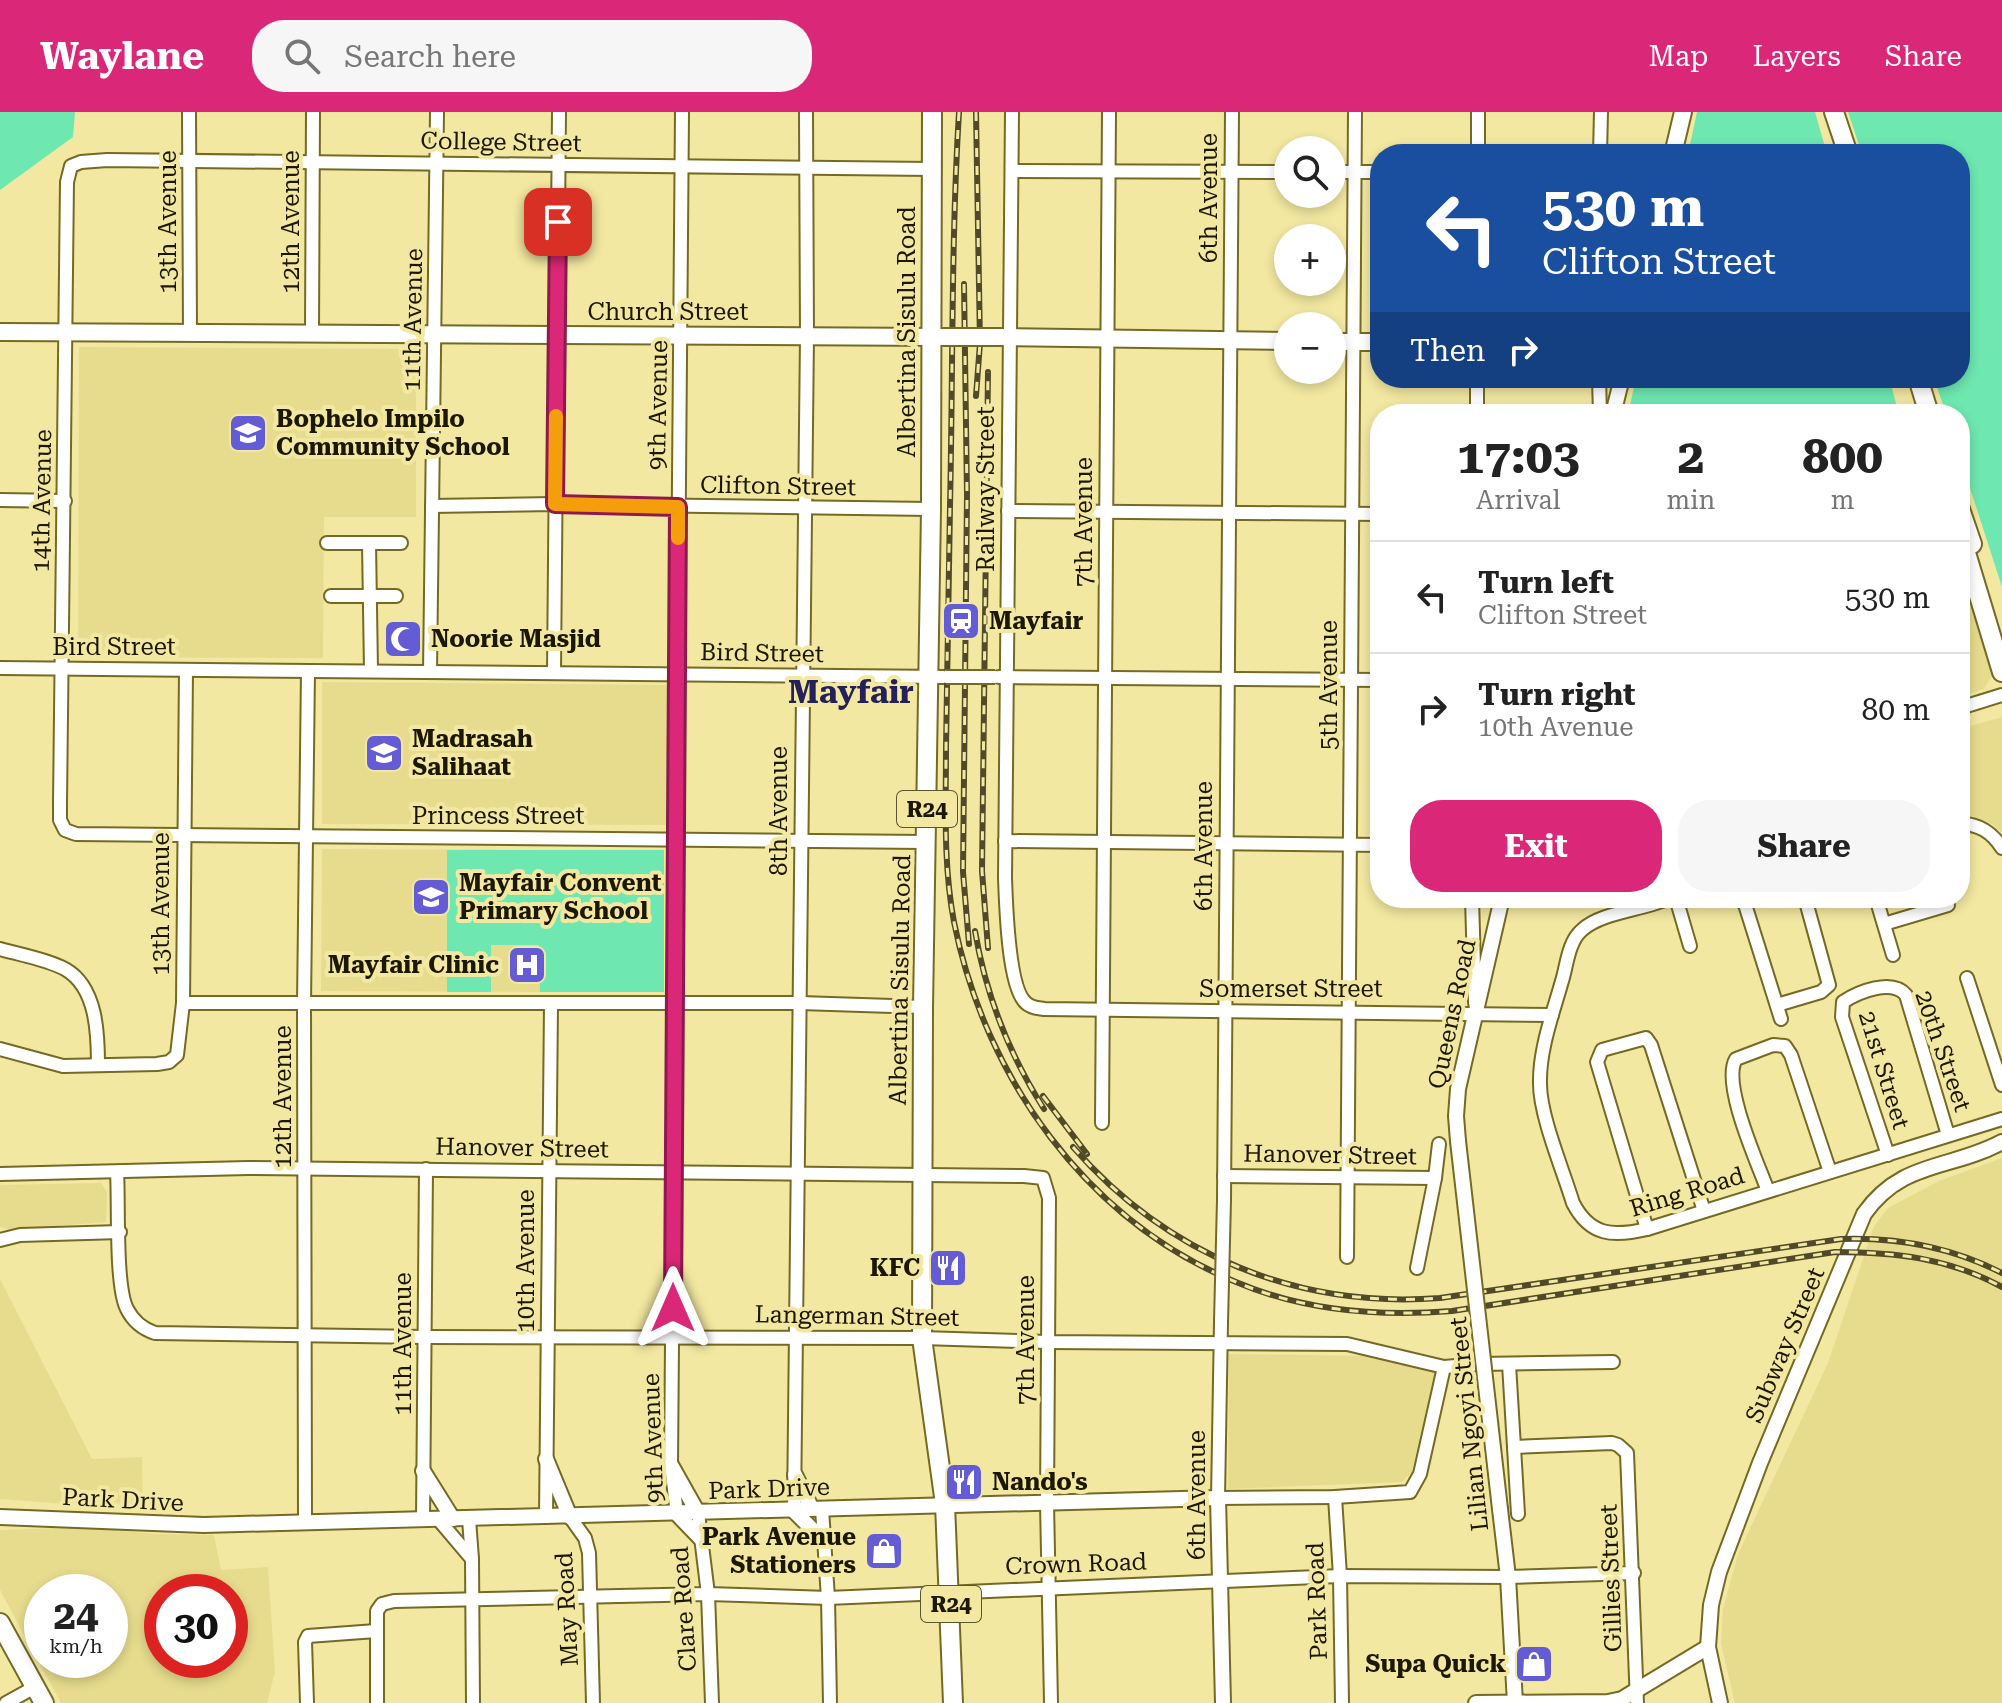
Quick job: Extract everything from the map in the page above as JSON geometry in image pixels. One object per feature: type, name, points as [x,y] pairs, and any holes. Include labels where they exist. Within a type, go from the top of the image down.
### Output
[{"type":"main road","name":"Albertina Sisulu Road","points":[[932,112],[937,337],[931,509],[937,676],[926,842],[922,1338],[945,1504],[953,1703]]},
{"type":"main road","points":[[1675,144],[1683,112]]},
{"type":"main road","points":[[1828,112],[1838,144]]},
{"type":"main road","points":[[1834,112],[1845,144]]},
{"type":"main road","name":"Church Street","points":[[0,332],[1274,341]]},
{"type":"main road","points":[[1346,342],[1370,342]]},
{"type":"main road","points":[[1970,539],[2002,633]]},
{"type":"main road","points":[[1970,566],[2002,672]]},
{"type":"main road","points":[[0,1623],[39,1695]]},
{"type":"street","name":"13th Avenue","points":[[189,112],[190,331]]},
{"type":"street","name":"12th Avenue","points":[[312,333],[313,112]]},
{"type":"street","name":"11th Avenue","points":[[430,672],[437,112]]},
{"type":"street","points":[[554,673],[559,112]]},
{"type":"street","name":"9th Avenue","points":[[677,1514],[671,1465],[672,1171],[682,112]]},
{"type":"street","name":"8th Avenue","points":[[794,1511],[807,336],[806,112]]},
{"type":"street","name":"Railway Street","points":[[1012,112],[1003,337],[1008,511],[1001,677],[1010,947],[1020,996],[1029,1006]]},
{"type":"street","name":"7th Avenue","points":[[1102,1123],[1109,112]]},
{"type":"street","name":"6th Avenue","points":[[1223,1703],[1218,1498],[1224,1200],[1232,112]]},
{"type":"street","name":"5th Avenue","points":[[1347,1257],[1355,112]]},
{"type":"street","points":[[1478,112],[1478,144]]},
{"type":"street","points":[[1600,144],[1601,112]]},
{"type":"street","name":"College Street","points":[[71,166],[92,161],[189,161],[932,169]]},
{"type":"street","name":"14th Avenue","points":[[70,832],[65,830],[60,820],[67,182],[71,166]]},
{"type":"street","points":[[1012,171],[1274,172]]},
{"type":"street","points":[[1346,172],[1370,172]]},
{"type":"street","points":[[0,500],[65,501]]},
{"type":"street","name":"Clifton Street","points":[[432,506],[555,504],[931,509]]},
{"type":"street","points":[[1008,511],[1370,514]]},
{"type":"street","points":[[327,543],[401,543]]},
{"type":"street","points":[[369,543],[371,671]]},
{"type":"street","points":[[331,596],[396,596]]},
{"type":"street","name":"Bird Street","points":[[0,668],[1370,680]]},
{"type":"street","name":"13th Avenue","points":[[98,1065],[157,1064],[174,1059],[179,1047],[183,1003],[186,670]]},
{"type":"street","name":"12th Avenue","points":[[305,1523],[304,1004],[308,671]]},
{"type":"street","points":[[1970,705],[2002,695]]},
{"type":"street","points":[[1970,824],[1990,832],[2002,848]]},
{"type":"street","name":"Princess Street","points":[[70,832],[926,842]]},
{"type":"street","points":[[1005,841],[1370,845]]},
{"type":"street","points":[[1472,908],[1476,1012]]},
{"type":"street","name":"Queens Road","points":[[1458,1141],[1458,1089],[1500,908]]},
{"type":"street","name":"Ring Road","points":[[1638,908],[1581,930],[1570,948],[1552,1015],[1539,1082],[1542,1102],[1573,1203],[1579,1215],[1598,1230],[1617,1234],[1647,1229],[2002,1119]]},
{"type":"street","points":[[1679,908],[1690,946]]},
{"type":"street","points":[[1746,908],[1781,1019]]},
{"type":"street","points":[[1777,1005],[1821,992],[1829,985],[1808,908]]},
{"type":"street","points":[[1879,908],[1893,955]]},
{"type":"street","points":[[1884,924],[1942,908]]},
{"type":"street","points":[[0,949],[61,967],[79,982],[97,1023],[98,1065],[56,1065],[0,1049]]},
{"type":"street","points":[[1967,978],[2002,1085]]},
{"type":"street","name":"20th Street","points":[[1845,999],[1890,986],[1902,990],[1909,1004],[1948,1135]]},
{"type":"street","name":"21st Street","points":[[1845,999],[1841,1011],[1845,1027],[1888,1155]]},
{"type":"street","points":[[183,1003],[800,1003],[923,1007]]},
{"type":"street","name":"10th Avenue","points":[[546,1517],[551,1005]]},
{"type":"street","name":"Somerset Street","points":[[1029,1006],[1044,1009],[1225,1013],[1349,1011],[1552,1015]]},
{"type":"street","points":[[1647,1229],[1597,1062],[1602,1050],[1637,1038],[1650,1041],[1704,1211]]},
{"type":"street","points":[[1768,1191],[1732,1083],[1733,1064],[1736,1059],[1778,1044],[1788,1049],[1830,1172]]},
{"type":"street","name":"Lilian Ngoyi Street","points":[[1458,1141],[1508,1577],[1515,1702]]},
{"type":"street","name":"Subway Street","points":[[1720,1703],[1708,1647],[1711,1605],[1719,1572],[1760,1463],[1864,1214],[1883,1191],[1900,1179],[2002,1142]]},
{"type":"street","points":[[1417,1268],[1439,1144]]},
{"type":"street","name":"11th Avenue","points":[[426,1169],[423,1471],[430,1520]]},
{"type":"street","name":"Hanover Street","points":[[0,1174],[426,1169],[1043,1178]]},
{"type":"street","name":"Langerman Street","points":[[117,1172],[124,1302],[131,1315],[147,1330],[172,1334],[1347,1344],[1444,1367],[1613,1362]]},
{"type":"street","name":"Hanover Street","points":[[1224,1176],[1435,1178]]},
{"type":"street","name":"7th Avenue","points":[[1043,1178],[1049,1198],[1047,1503],[1051,1703]]},
{"type":"street","points":[[0,1240],[20,1235],[120,1232]]},
{"type":"street","points":[[1509,1364],[1518,1514]]},
{"type":"street","name":"Park Drive","points":[[0,1517],[110,1519],[183,1525],[305,1523],[1398,1494],[1414,1488],[1420,1474],[1444,1367]]},
{"type":"street","name":"Gillies Street","points":[[1514,1447],[1612,1443],[1627,1453],[1634,1573],[1636,1697]]},
{"type":"street","points":[[546,1459],[570,1517]]},
{"type":"street","points":[[671,1465],[698,1513]]},
{"type":"street","points":[[423,1471],[453,1519]]},
{"type":"street","points":[[795,1475],[817,1509],[824,1541],[830,1703]]},
{"type":"street","name":"Park Road","points":[[1335,1497],[1342,1703]]},
{"type":"street","points":[[794,1511],[824,1541]]},
{"type":"street","name":"Clare Road","points":[[698,1513],[708,1594],[712,1703]]},
{"type":"street","points":[[677,1514],[703,1541]]},
{"type":"street","name":"May Road","points":[[570,1517],[587,1545],[593,1703]]},
{"type":"street","points":[[469,1519],[473,1703]]},
{"type":"street","points":[[430,1520],[472,1559]]},
{"type":"street","name":"Crown Road","points":[[376,1631],[377,1611],[385,1602],[708,1594],[828,1598],[1340,1576],[1508,1577],[1634,1573]]},
{"type":"street","points":[[307,1703],[305,1642],[308,1636],[376,1631],[377,1703]]},
{"type":"street","points":[[1476,1703],[1608,1702],[1636,1697],[1708,1647]]},
{"type":"street","points":[[6,1703],[39,1695]]},
{"type":"shaded area","name":"Bophelo Impilo Community School","points":[[79,347],[416,349],[416,517],[324,517],[323,658],[78,657]]},
{"type":"shaded area","points":[[1970,604],[1992,676],[1984,689],[1970,694]]},
{"type":"shaded area","points":[[322,682],[670,685],[670,825],[322,824]]},
{"type":"shaded area","points":[[2002,717],[2002,833],[1992,824],[1970,816],[1970,726]]},
{"type":"shaded area","name":"Mayfair Convent Primary School","points":[[322,849],[540,850],[540,992],[321,991]]},
{"type":"shaded area","points":[[2002,1158],[2002,1703],[1735,1703],[1721,1644],[1723,1609],[1738,1554],[1828,1363],[1874,1226],[1888,1208],[1939,1181]]},
{"type":"shaded area","points":[[101,1183],[107,1192],[106,1222],[9,1230],[0,1227],[0,1185]]},
{"type":"shaded area","points":[[0,1279],[92,1459],[142,1457],[143,1510],[0,1499]]},
{"type":"shaded area","points":[[1229,1354],[1374,1356],[1435,1372],[1412,1472],[1402,1482],[1228,1489]]},
{"type":"shaded area","points":[[87,1527],[154,1534],[214,1535],[221,1570],[268,1567],[275,1672],[267,1703],[61,1703],[48,1678],[128,1678],[128,1574],[24,1574],[24,1634],[0,1590],[0,1530]]},
{"type":"green space","points":[[0,112],[75,112],[73,137],[0,190]]},
{"type":"green space","points":[[1697,112],[1815,112],[1824,144],[1690,144]]},
{"type":"green space","points":[[1848,112],[2002,112],[2002,587],[1970,488],[1970,404],[1943,404],[1937,388],[1970,388],[1970,144],[1859,144]]},
{"type":"green space","points":[[1634,388],[1892,388],[1896,404],[1630,404]]},
{"type":"green space","points":[[447,850],[664,850],[664,992],[540,992],[539,945],[491,945],[491,992],[447,992]]},
{"type":"railway","points":[[959,112],[953,259],[946,748],[950,900],[969,980],[990,1035],[1018,1088],[1051,1138],[1089,1182],[1133,1222],[1182,1255],[1262,1292],[1342,1310],[1397,1313],[1452,1311],[1835,1252],[1879,1253],[1941,1263],[2002,1287]]},
{"type":"railway","points":[[976,112],[980,343],[976,396]]},
{"type":"railway","points":[[964,284],[967,495],[963,872],[969,944]]},
{"type":"railway","points":[[988,372],[982,871],[988,948]]},
{"type":"railway","points":[[975,931],[1000,1024],[1044,1109]]},
{"type":"railway","points":[[1043,1096],[1087,1154]]},
{"type":"railway","points":[[1073,1147],[1110,1185],[1150,1218],[1193,1245],[1238,1267],[1286,1284],[1336,1294],[1387,1299],[1440,1298],[1841,1239],[1904,1242],[1944,1250],[2002,1273]]},
{"type":"slow traffic","points":[[556,416],[555,504],[678,507],[678,538]]},
{"type":"place","name":"Bophelo Impilo Community School","points":[[248,433]]},
{"type":"place","name":"Mayfair","points":[[961,621]]},
{"type":"place","name":"Noorie Masjid","points":[[403,639]]},
{"type":"place","name":"Madrasah Salihaat","points":[[384,753]]},
{"type":"place","name":"Mayfair Convent Primary School","points":[[431,897]]},
{"type":"place","name":"Mayfair Clinic","points":[[527,965]]},
{"type":"place","name":"KFC","points":[[948,1268]]},
{"type":"place","name":"Nando's","points":[[964,1482]]},
{"type":"place","name":"Park Avenue Stationers","points":[[884,1551]]},
{"type":"place","name":"Supa Quick","points":[[1534,1664]]},
{"type":"district","name":"Mayfair","points":[[851,692]]},
{"type":"route","points":[[558,222],[555,504],[678,507],[673,1308]]}]
